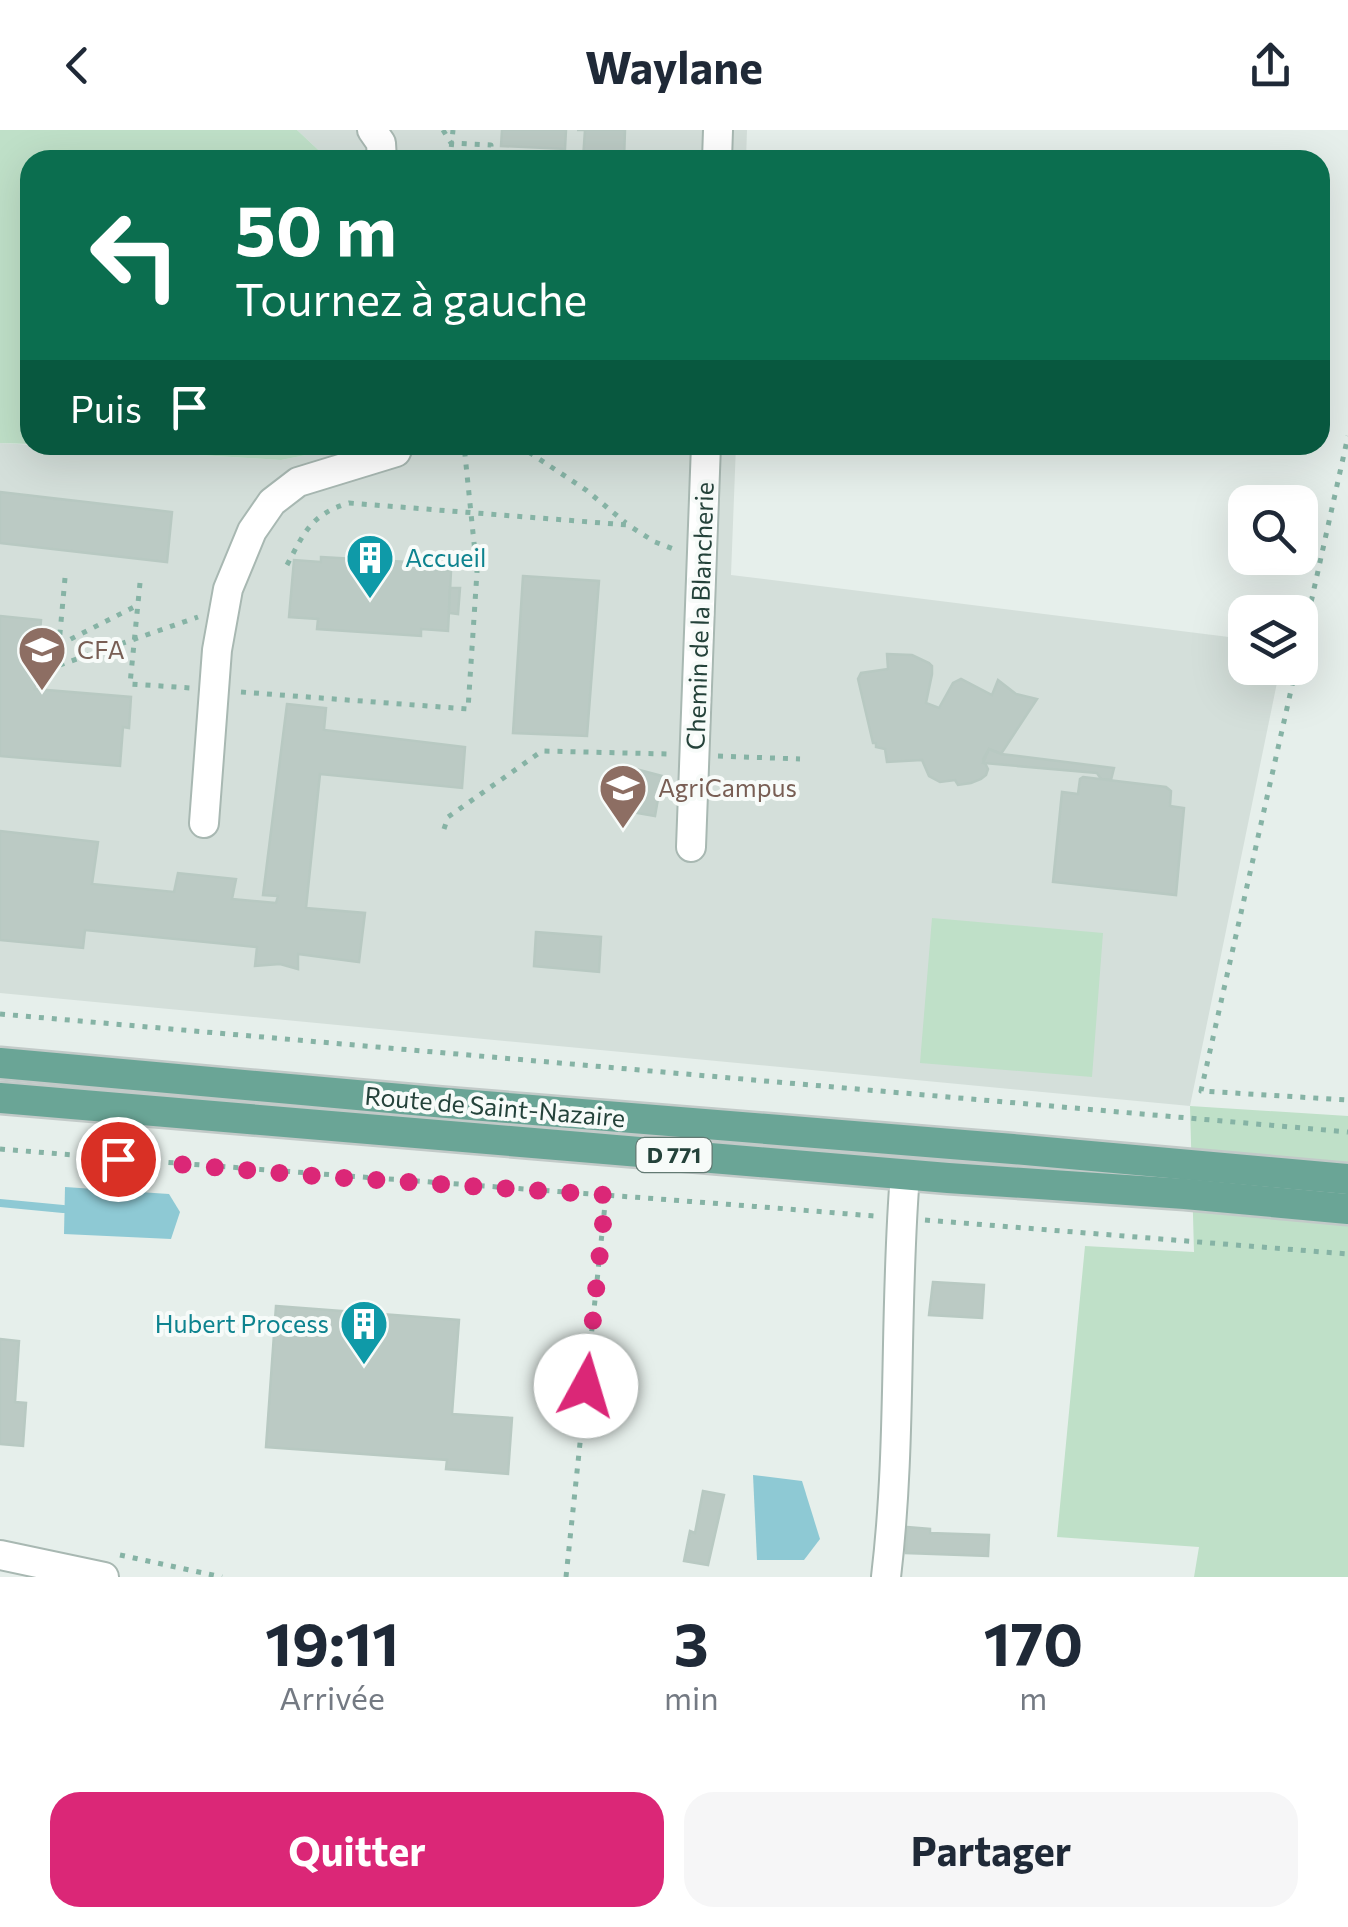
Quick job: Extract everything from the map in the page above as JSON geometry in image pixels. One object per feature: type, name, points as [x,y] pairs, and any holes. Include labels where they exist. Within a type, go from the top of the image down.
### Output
[{"type":"main road","name":"Route de Saint-Nazaire","points":[[0,1063],[1348,1179]]},
{"type":"main road","name":"Route de Saint-Nazaire","points":[[0,1098],[1348,1209]]},
{"type":"street","points":[[204,823],[216,650],[228,589],[252,531],[272,502],[298,482],[386,455]]},
{"type":"street","name":"Chemin de la Blancherie","points":[[691,847],[706,455]]},
{"type":"street","points":[[886,1577],[893,1515],[905,1174]]},
{"type":"street","points":[[0,1555],[104,1577]]},
{"type":"path","points":[[443,130],[452,143]]},
{"type":"path","points":[[451,150],[453,130]]},
{"type":"path","points":[[452,143],[492,145],[492,150]]},
{"type":"path","points":[[1313,595],[1348,436]]},
{"type":"path","points":[[140,584],[130,684],[468,709],[477,572],[465,455]]},
{"type":"path","points":[[533,455],[586,490],[628,525],[655,542],[674,548],[702,575]]},
{"type":"path","points":[[287,565],[305,530],[317,517],[349,504],[628,525]]},
{"type":"path","points":[[65,578],[57,666],[224,608]]},
{"type":"path","points":[[59,645],[138,605]]},
{"type":"path","points":[[1292,685],[1201,1091],[1348,1100]]},
{"type":"path","points":[[444,830],[448,817],[542,751],[800,759]]},
{"type":"path","points":[[0,1014],[1348,1132]]},
{"type":"path","points":[[0,1149],[1348,1254]]},
{"type":"path","points":[[566,1577],[606,1195]]},
{"type":"shaded area","points":[[297,130],[747,130],[746,150],[318,150]]},
{"type":"shaded area","name":"AgriCampus","points":[[0,443],[20,444],[20,455],[198,455],[281,460],[306,455],[736,455],[731,575],[1228,637],[1228,685],[1277,685],[1190,1106],[0,993]]},
{"type":"green space","points":[[0,130],[297,130],[318,150],[20,150],[20,444],[0,443]]},
{"type":"green space","points":[[200,455],[306,455],[281,460]]},
{"type":"green space","points":[[932,918],[1103,933],[1092,1077],[920,1063]]},
{"type":"green space","points":[[1190,1106],[1348,1116],[1348,1577],[1194,1577],[1199,1547],[1057,1537],[1085,1246],[1194,1252]]},
{"type":"water","points":[[65,1187],[169,1194],[180,1212],[171,1239],[64,1234]]},
{"type":"water","points":[[753,1475],[802,1481],[820,1539],[804,1560],[757,1560]]},
{"type":"building","points":[[502,130],[566,130],[565,149],[501,146]]},
{"type":"building","points":[[585,130],[625,130],[624,150],[584,150]]},
{"type":"building","points":[[0,492],[172,512],[167,562],[0,543]]},
{"type":"building","name":"Accueil","points":[[321,557],[425,563],[424,569],[451,571],[448,631],[421,629],[421,636],[317,629],[318,619],[289,617],[294,560],[321,562]]},
{"type":"building","points":[[523,576],[599,581],[587,736],[513,733]]},
{"type":"building","points":[[450,588],[460,588],[458,614],[449,613]]},
{"type":"building","name":"CFA","points":[[0,616],[41,620],[35,689],[131,697],[129,728],[123,727],[120,766],[0,756]]},
{"type":"building","points":[[887,654],[912,655],[932,666],[926,703],[939,708],[953,683],[961,679],[992,695],[998,680],[1016,694],[1037,699],[1001,754],[989,749],[983,759],[988,769],[986,775],[958,785],[955,780],[940,782],[929,776],[922,760],[887,762],[885,749],[873,743],[858,679],[861,673],[888,669]]},
{"type":"building","points":[[287,704],[326,708],[324,730],[465,747],[462,788],[320,774],[306,908],[365,913],[359,962],[298,954],[298,969],[280,964],[255,966],[257,947],[85,930],[83,948],[0,940],[0,831],[98,842],[92,884],[174,892],[178,873],[236,879],[232,899],[276,903],[278,896],[263,895]]},
{"type":"building","points":[[989,749],[1001,754],[1114,768],[1111,780],[1101,779],[1097,773],[983,763]]},
{"type":"building","points":[[628,767],[662,776],[655,816],[620,810]]},
{"type":"building","points":[[1083,777],[1166,787],[1171,791],[1170,806],[1184,808],[1176,895],[1053,882],[1062,792],[1078,794]]},
{"type":"building","points":[[536,932],[601,937],[599,972],[534,966]]},
{"type":"building","points":[[933,1282],[984,1285],[982,1318],[929,1315]]},
{"type":"building","name":"Hubert Process","points":[[276,1306],[459,1320],[452,1414],[512,1418],[508,1474],[446,1469],[447,1460],[266,1447]]},
{"type":"building","points":[[0,1339],[19,1341],[15,1402],[26,1403],[23,1446],[0,1444]]},
{"type":"building","points":[[703,1491],[724,1495],[708,1565],[684,1561],[690,1531],[695,1533]]},
{"type":"building","points":[[907,1527],[930,1529],[930,1533],[989,1535],[988,1556],[906,1553]]},
{"type":"waterway","points":[[0,1203],[63,1209]]},
{"type":"place","name":"Accueil","points":[[370,600]]},
{"type":"place","name":"CFA","points":[[42,692]]},
{"type":"place","name":"AgriCampus","points":[[623,830]]},
{"type":"place","name":"Hubert Process","points":[[364,1366]]},
{"type":"route","points":[[118,1159],[606,1195],[586,1386]]}]
